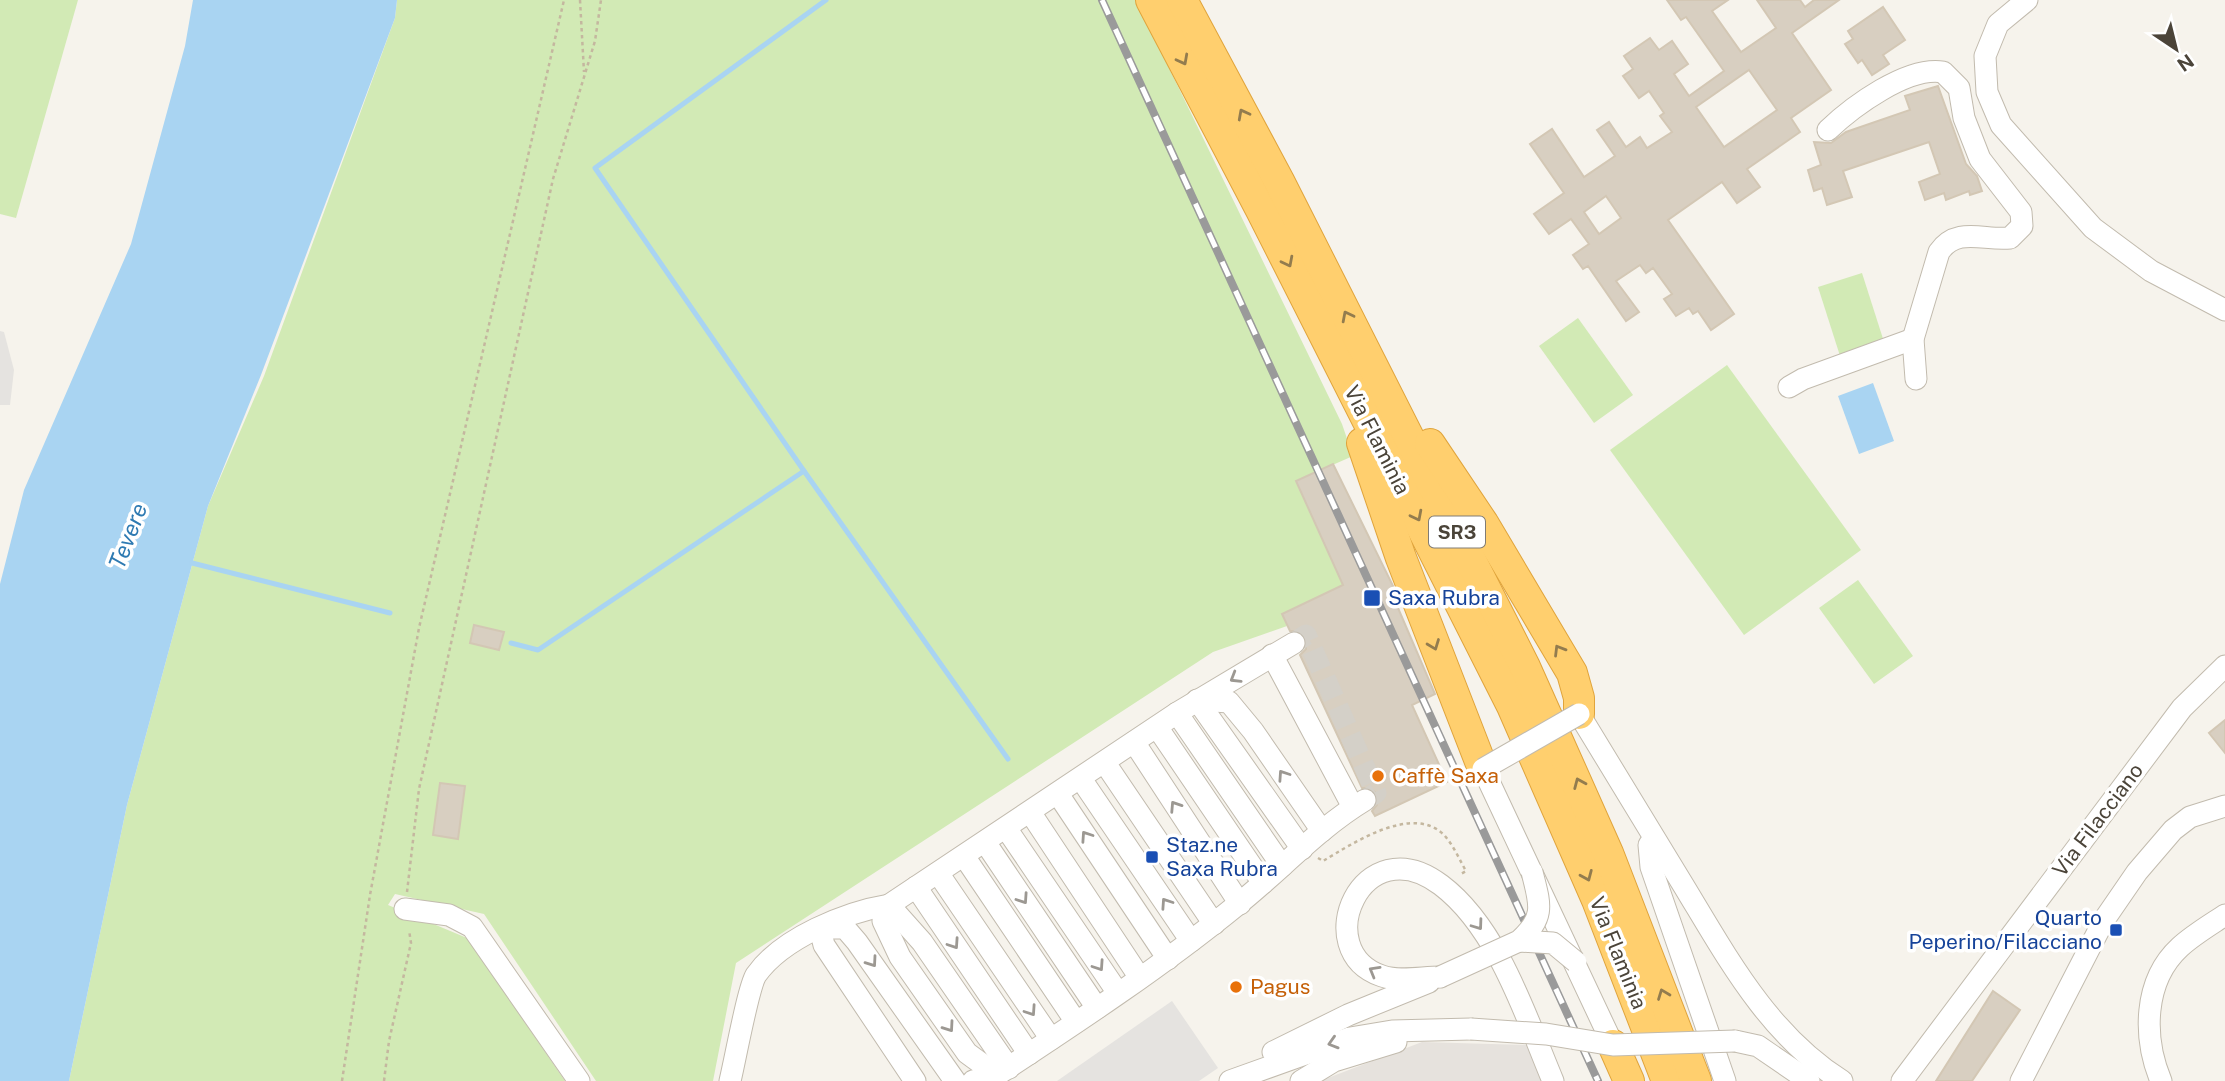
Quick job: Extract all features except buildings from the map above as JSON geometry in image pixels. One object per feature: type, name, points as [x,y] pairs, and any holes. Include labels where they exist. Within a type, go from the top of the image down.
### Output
[{"type":"highway","name":"Via Flaminia","points":[[1151,0],[1512,706],[1597,900],[1667,1081]]},
{"type":"highway","name":"Via Flaminia","points":[[1182,0],[1367,354],[1519,655],[1578,780],[1696,1081]]},
{"type":"highway","points":[[1329,346],[1401,558],[1483,769]]},
{"type":"highway","points":[[1367,354],[1483,523],[1554,642],[1576,685],[1579,714]]},
{"type":"highway","points":[[1613,1045],[1629,1081]]},
{"type":"street","points":[[2027,0],[1998,24],[1985,56],[1987,92],[2001,125],[2093,228],[2151,271],[2225,310]]},
{"type":"street","points":[[1828,130],[1866,99],[1914,76],[1938,71],[1949,75],[1959,88],[1980,159],[2021,212],[2022,226],[2010,237],[1965,236],[1944,245],[1937,256],[1913,339],[1916,379]]},
{"type":"street","points":[[1972,136],[2001,125]]},
{"type":"street","points":[[1789,387],[1803,379],[1913,339]]},
{"type":"street","points":[[730,1081],[755,977],[771,960],[848,913],[889,905],[1081,779],[1177,712],[1294,643]]},
{"type":"street","points":[[973,1081],[1003,1071],[1168,959],[1240,904],[1322,831],[1359,804],[1272,655]]},
{"type":"street","name":"Via Filacciano","points":[[1902,1081],[2182,708],[2225,666]]},
{"type":"street","points":[[1197,700],[1229,702],[1254,731],[1322,831]]},
{"type":"street","points":[[1197,700],[1302,849]]},
{"type":"street","points":[[1177,712],[1282,866]]},
{"type":"street","points":[[1613,1045],[1483,769],[1579,714],[1735,970],[1768,1016],[1806,1054],[1842,1081]]},
{"type":"street","points":[[1157,727],[1263,883]]},
{"type":"street","points":[[1134,742],[1240,904]]},
{"type":"street","points":[[1105,762],[1214,924]]},
{"type":"street","points":[[1081,779],[1191,941]]},
{"type":"street","points":[[1058,794],[1168,959]]},
{"type":"street","points":[[2021,1081],[2104,920],[2137,872],[2173,830],[2190,817],[2225,806]]},
{"type":"street","points":[[1030,812],[1140,978]]},
{"type":"street","points":[[1006,828],[1118,993]]},
{"type":"street","points":[[1654,838],[1649,845],[1651,867],[1726,1081]]},
{"type":"street","points":[[985,842],[1097,1008]]},
{"type":"street","points":[[964,856],[1076,1022]]},
{"type":"street","points":[[1440,977],[1385,977],[1369,969],[1356,956],[1348,931],[1351,903],[1359,889],[1375,874],[1396,869],[1421,874],[1440,884],[1472,916],[1484,932],[1523,1009],[1553,1081]]},
{"type":"street","points":[[1227,1081],[1278,1049],[1348,1015],[1519,941],[1539,916],[1532,872]]},
{"type":"street","points":[[938,873],[1051,1039]]},
{"type":"street","points":[[916,887],[1029,1054]]},
{"type":"street","points":[[889,905],[883,921],[900,957],[967,1054],[1003,1071]]},
{"type":"street","points":[[405,909],[449,915],[472,927],[579,1081]]},
{"type":"street","points":[[2161,1081],[2148,1036],[2155,987],[2176,951],[2225,915]]},
{"type":"street","points":[[820,929],[845,928],[858,942],[955,1081]]},
{"type":"street","points":[[820,929],[824,945],[915,1081]]},
{"type":"street","points":[[1519,941],[1553,943],[1576,962]]},
{"type":"street","points":[[1227,1081],[1350,1038],[1392,1031],[1471,1029],[1546,1034],[1613,1045],[1735,1041],[1758,1046],[1809,1081]]},
{"type":"street","points":[[1301,1081],[1334,1061],[1365,1050],[1449,1031]]},
{"type":"path","points":[[342,1081],[369,895],[419,628],[564,0]]},
{"type":"path","points":[[580,0],[584,76]]},
{"type":"path","points":[[384,1081],[389,1041],[411,943],[405,909],[419,789],[553,179],[584,76],[601,0]]},
{"type":"path","points":[[1302,849],[1323,861],[1368,835],[1391,826],[1429,826],[1449,841],[1466,871],[1459,875]]},
{"type":"shaded area","points":[[0,331],[4,332],[14,370],[10,405],[0,405]]},
{"type":"shaded area","points":[[1172,1001],[1218,1068],[1199,1081],[1057,1081]]},
{"type":"shaded area","points":[[1422,1042],[1528,1045],[1543,1081],[1320,1081]]},
{"type":"green space","points":[[0,0],[78,0],[16,218],[0,214]]},
{"type":"green space","points":[[397,0],[1136,0],[1342,424],[1353,456],[1296,481],[1343,585],[1282,614],[1287,626],[1213,652],[736,963],[713,1081],[596,1081],[484,914],[395,894],[388,905],[467,938],[565,1081],[69,1081],[127,805],[208,506],[264,376],[395,18]]},
{"type":"green space","points":[[1862,273],[1885,345],[1841,359],[1818,287]]},
{"type":"green space","points":[[1578,318],[1633,395],[1594,423],[1539,346]]},
{"type":"green space","points":[[1727,365],[1861,550],[1744,635],[1610,450]]},
{"type":"green space","points":[[1858,580],[1913,656],[1874,684],[1819,608]]},
{"type":"water","name":"Tevere","points":[[193,0],[397,0],[395,18],[261,375],[208,506],[127,805],[69,1081],[0,1081],[0,584],[24,490],[131,244],[185,46]]},
{"type":"water","points":[[1873,383],[1894,441],[1859,454],[1838,396]]},
{"type":"waterway","points":[[804,471],[595,168],[826,0]]},
{"type":"waterway","points":[[511,643],[538,650],[804,471],[1008,759]]},
{"type":"waterway","points":[[192,563],[390,613]]},
{"type":"tunnel","points":[[1294,643],[1306,635],[1376,793],[1365,800]]},
{"type":"railway","points":[[1102,0],[1598,1081]]},
{"type":"place","name":"Saxa Rubra","points":[[1372,598]]},
{"type":"place","name":"Caffè Saxa","points":[[1378,776]]},
{"type":"place","name":"Staz.ne Saxa Rubra","points":[[1152,857]]},
{"type":"place","name":"Quarto Peperino/Filacciano","points":[[2116,930]]},
{"type":"place","name":"Pagus","points":[[1236,987]]}]
